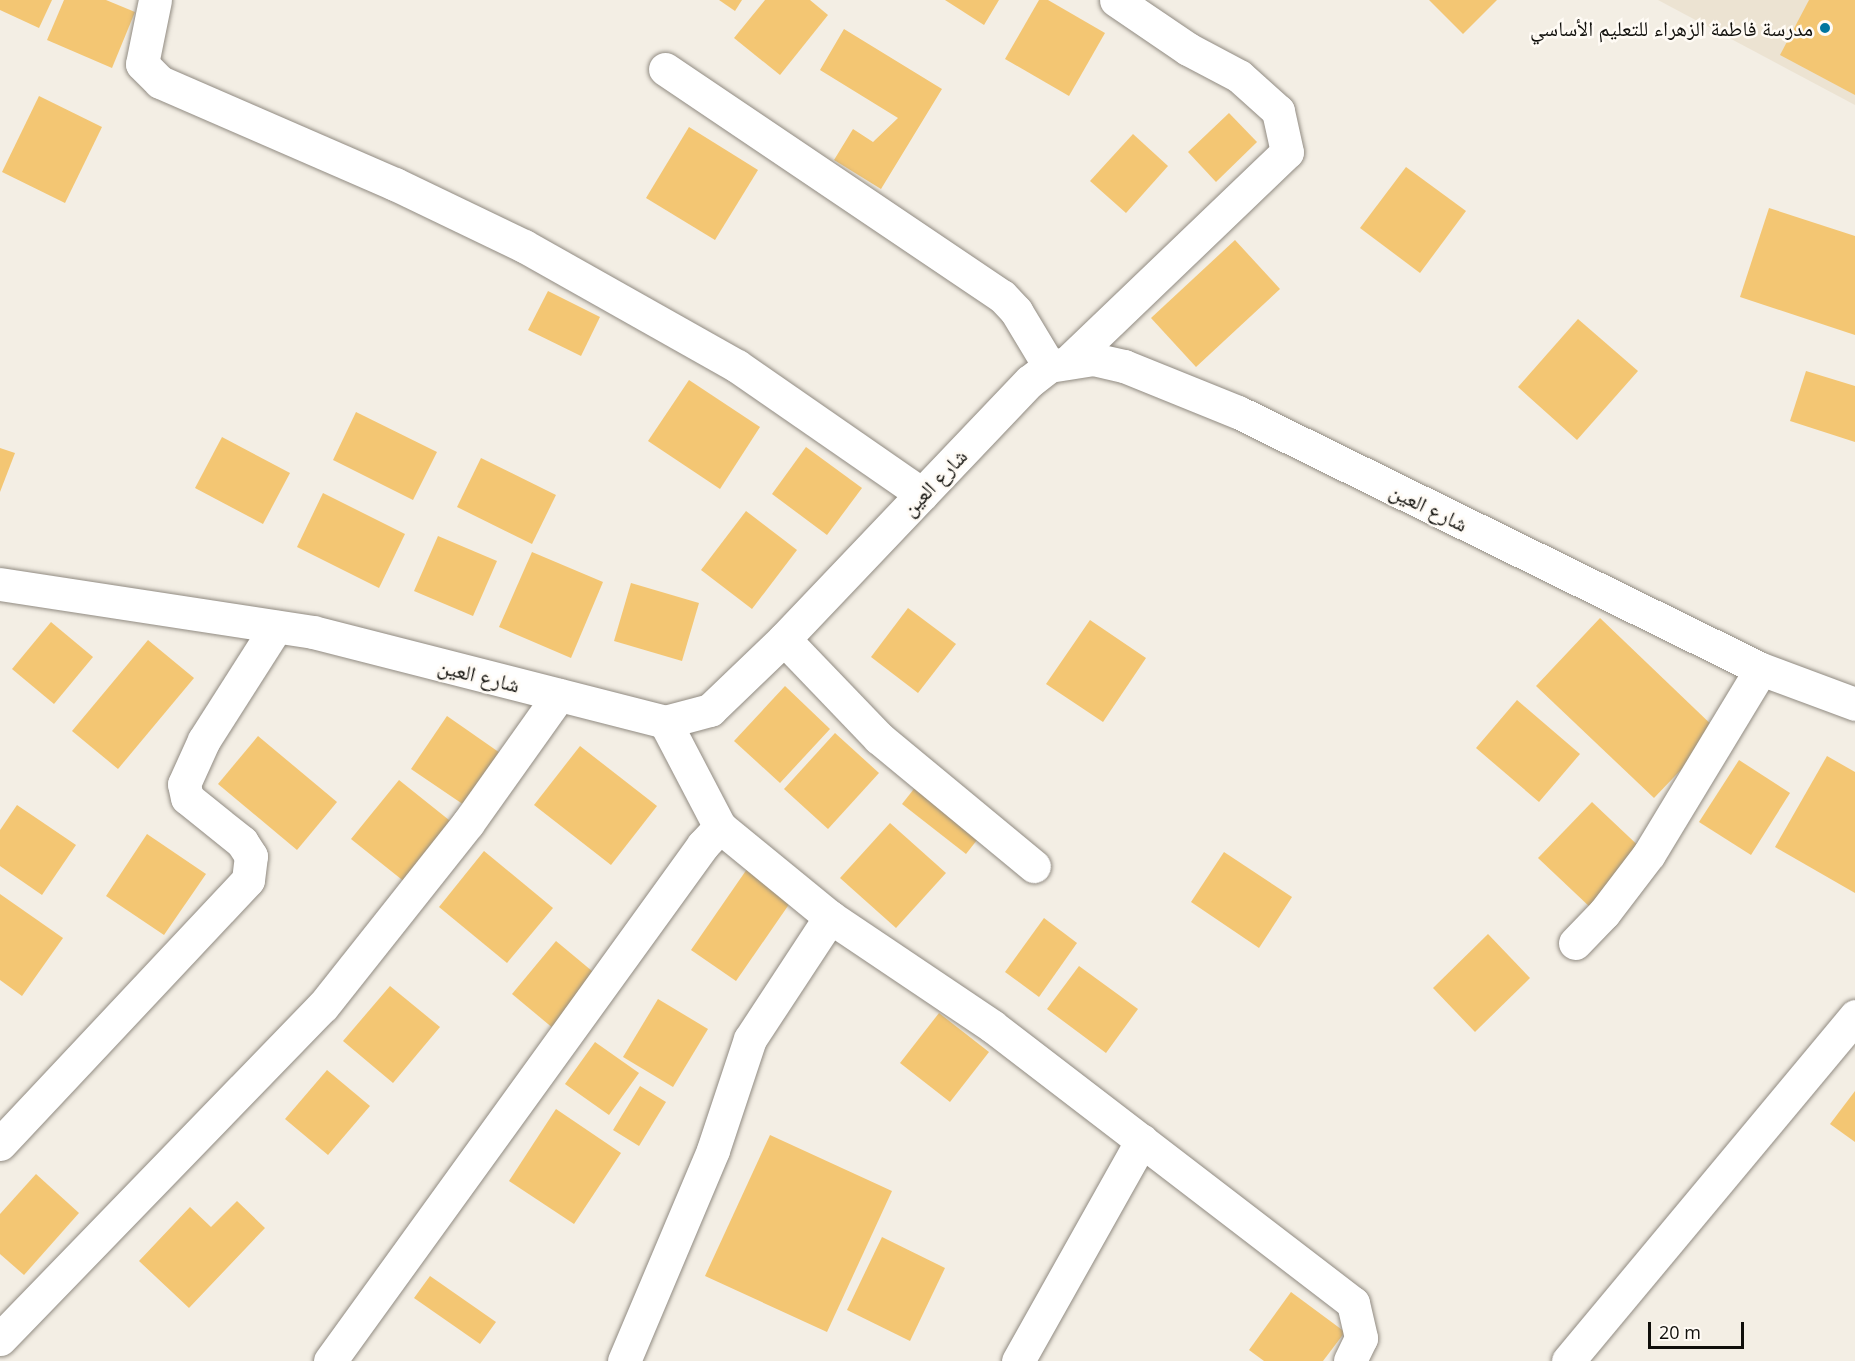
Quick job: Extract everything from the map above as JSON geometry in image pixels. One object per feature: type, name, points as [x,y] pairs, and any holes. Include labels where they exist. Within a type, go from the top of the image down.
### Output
[{"type":"street","points":[[155,0],[142,64],[160,82],[395,184],[524,246],[737,366],[922,494]]},
{"type":"street","points":[[665,69],[1002,296],[1060,362],[1287,152],[1278,111],[1239,76],[1188,49],[1116,0]]},
{"type":"street","name":"شارع العين","points":[[0,584],[276,627],[665,722],[710,710],[784,639],[922,494],[1060,362],[1093,359],[1124,366],[1238,412],[1761,669],[1855,704]]},
{"type":"street","points":[[0,1144],[248,880],[251,856],[234,835],[187,798],[184,784],[200,748],[276,627]]},
{"type":"street","points":[[784,639],[879,738],[1034,866]]},
{"type":"street","points":[[1575,943],[1604,913],[1649,854],[1761,669]]},
{"type":"street","points":[[0,1339],[322,1006],[468,823],[559,695]]},
{"type":"street","points":[[665,722],[720,827],[830,917],[992,1026],[1353,1303],[1360,1338],[1350,1361]]},
{"type":"street","points":[[330,1361],[703,845],[720,827]]},
{"type":"street","points":[[624,1361],[713,1150],[750,1039],[830,917]]},
{"type":"street","points":[[1568,1361],[1855,1016]]},
{"type":"street","points":[[1018,1361],[1142,1140]]},
{"type":"shaded area","points":[[1658,0],[1855,0],[1855,105]]},
{"type":"building","points":[[0,0],[52,0],[39,28],[0,10]]},
{"type":"building","points":[[64,0],[106,0],[135,12],[112,68],[47,40]]},
{"type":"building","points":[[719,0],[742,0],[735,11]]},
{"type":"building","points":[[765,0],[810,0],[828,15],[780,75],[734,38]]},
{"type":"building","points":[[945,0],[999,0],[984,25]]},
{"type":"building","points":[[1039,0],[1048,0],[1105,33],[1069,96],[1005,59]]},
{"type":"building","points":[[1429,0],[1497,0],[1463,34]]},
{"type":"building","name":"مدرسة فاطمة الزهراء للتعليم الأساسي","points":[[1809,0],[1855,0],[1855,95],[1780,55]]},
{"type":"building","points":[[844,29],[942,89],[881,189],[834,160],[853,129],[873,142],[898,118],[820,70]]},
{"type":"building","points":[[39,96],[102,127],[65,203],[2,172]]},
{"type":"building","points":[[1229,113],[1257,142],[1216,182],[1188,152]]},
{"type":"building","points":[[689,127],[758,170],[715,240],[646,198]]},
{"type":"building","points":[[1133,134],[1168,166],[1126,213],[1090,181]]},
{"type":"building","points":[[1406,167],[1466,211],[1420,273],[1360,228]]},
{"type":"building","points":[[1769,208],[1855,236],[1855,335],[1740,297]]},
{"type":"building","points":[[1235,240],[1280,289],[1196,367],[1151,318]]},
{"type":"building","points":[[548,291],[600,317],[581,356],[528,330]]},
{"type":"building","points":[[1578,319],[1638,371],[1577,440],[1518,387]]},
{"type":"building","points":[[1806,371],[1855,386],[1855,442],[1790,421]]},
{"type":"building","points":[[689,380],[760,427],[720,489],[648,441]]},
{"type":"building","points":[[356,412],[437,452],[413,500],[333,460]]},
{"type":"building","points":[[222,437],[290,473],[263,524],[195,488]]},
{"type":"building","points":[[806,447],[862,488],[827,535],[772,494]]},
{"type":"building","points":[[0,448],[15,453],[0,492]]},
{"type":"building","points":[[481,458],[556,495],[532,544],[457,507]]},
{"type":"building","points":[[323,493],[405,534],[379,588],[297,547]]},
{"type":"building","points":[[746,511],[797,550],[752,609],[701,570]]},
{"type":"building","points":[[438,536],[497,561],[473,616],[414,591]]},
{"type":"building","points":[[532,552],[603,582],[571,658],[499,627]]},
{"type":"building","points":[[631,583],[699,603],[682,661],[614,641]]},
{"type":"building","points":[[908,608],[956,644],[918,693],[871,657]]},
{"type":"building","points":[[1600,618],[1718,731],[1654,798],[1536,686]]},
{"type":"building","points":[[1090,620],[1146,658],[1103,722],[1046,684]]},
{"type":"building","points":[[51,622],[93,657],[54,704],[12,669]]},
{"type":"building","points":[[148,640],[194,678],[118,769],[72,731]]},
{"type":"building","points":[[785,686],[830,729],[780,783],[734,741]]},
{"type":"building","points":[[1517,700],[1580,754],[1539,802],[1476,748]]},
{"type":"building","points":[[447,716],[503,755],[467,807],[411,769]]},
{"type":"building","points":[[835,733],[879,773],[828,829],[784,789]]},
{"type":"building","points":[[258,736],[337,802],[297,850],[218,784]]},
{"type":"building","points":[[580,746],[657,806],[611,865],[534,805]]},
{"type":"building","points":[[1827,756],[1855,772],[1855,893],[1775,847]]},
{"type":"building","points":[[1739,760],[1790,793],[1751,855],[1699,822]]},
{"type":"building","points":[[399,780],[454,824],[406,883],[351,839]]},
{"type":"building","points":[[917,785],[981,835],[966,854],[902,804]]},
{"type":"building","points":[[1592,802],[1646,853],[1592,909],[1538,858]]},
{"type":"building","points":[[17,805],[76,845],[42,895],[0,866],[0,830]]},
{"type":"building","points":[[890,823],[946,873],[896,928],[840,878]]},
{"type":"building","points":[[147,834],[206,874],[164,935],[106,896]]},
{"type":"building","points":[[484,851],[553,908],[507,963],[439,907]]},
{"type":"building","points":[[1224,852],[1292,897],[1259,948],[1191,902]]},
{"type":"building","points":[[747,869],[792,900],[736,981],[691,950]]},
{"type":"building","points":[[0,894],[63,938],[22,996],[0,980]]},
{"type":"building","points":[[1044,918],[1077,943],[1039,997],[1005,972]]},
{"type":"building","points":[[1488,934],[1530,978],[1475,1032],[1433,988]]},
{"type":"building","points":[[556,941],[598,976],[554,1029],[512,994]]},
{"type":"building","points":[[1079,966],[1138,1009],[1106,1053],[1047,1009]]},
{"type":"building","points":[[390,986],[440,1027],[393,1083],[343,1041]]},
{"type":"building","points":[[658,999],[708,1029],[673,1087],[623,1057]]},
{"type":"building","points":[[939,1013],[989,1052],[950,1102],[900,1063]]},
{"type":"building","points":[[595,1042],[639,1073],[609,1115],[565,1084]]},
{"type":"building","points":[[327,1070],[370,1106],[328,1155],[285,1119]]},
{"type":"building","points":[[640,1086],[666,1102],[639,1146],[613,1130]]},
{"type":"building","points":[[1855,1091],[1855,1142],[1830,1124]]},
{"type":"building","points":[[556,1109],[621,1153],[574,1224],[509,1181]]},
{"type":"building","points":[[770,1135],[892,1191],[827,1332],[705,1276]]},
{"type":"building","points":[[36,1174],[79,1213],[24,1275],[0,1254],[0,1214]]},
{"type":"building","points":[[237,1201],[265,1228],[189,1308],[139,1261],[190,1207],[211,1227]]},
{"type":"building","points":[[882,1237],[945,1268],[910,1341],[847,1310]]},
{"type":"building","points":[[430,1276],[496,1322],[480,1344],[414,1298]]},
{"type":"building","points":[[1291,1292],[1345,1332],[1323,1361],[1264,1361],[1249,1350]]},
{"type":"place","name":"مدرسة فاطمة الزهراء للتعليم الأساسي","points":[[1825,28]]}]
